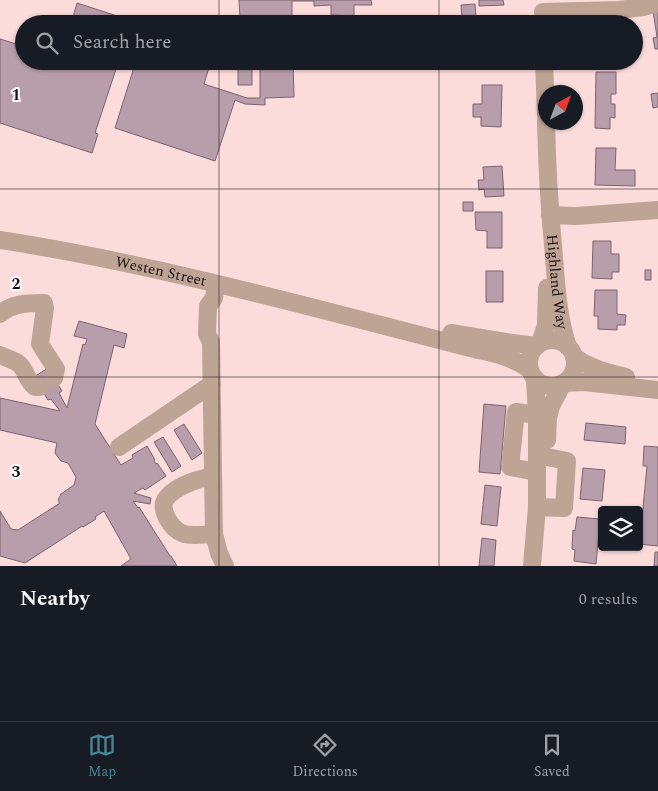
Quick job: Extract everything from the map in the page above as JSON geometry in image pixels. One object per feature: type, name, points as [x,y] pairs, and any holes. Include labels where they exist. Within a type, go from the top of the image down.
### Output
[{"type":"street","points":[[543,12],[586,12],[650,5]]},
{"type":"street","points":[[544,70],[545,85]]},
{"type":"street","name":"Highland Way","points":[[546,130],[556,293],[562,330],[571,352]]},
{"type":"street","points":[[550,215],[576,216],[658,210]]},
{"type":"street","name":"Highland Way","points":[[538,345],[546,325],[546,241],[550,215]]},
{"type":"street","name":"Westen Street","points":[[0,240],[49,248],[215,291],[276,298],[499,354],[519,362],[532,374]]},
{"type":"street","points":[[215,291],[208,306],[207,315],[207,334],[211,342],[214,534],[225,566]]},
{"type":"street","points":[[0,314],[6,309],[22,303],[44,303],[40,344],[56,369],[47,382],[35,387],[30,383],[20,365],[0,355]]},
{"type":"street","name":"Westen Street","points":[[320,310],[512,343],[538,345]]},
{"type":"street","points":[[537,506],[536,472],[542,455],[530,357],[538,345],[552,340],[563,343],[586,365],[595,369],[658,384]]},
{"type":"street","points":[[532,374],[540,383],[558,386],[572,375],[575,363],[571,352]]},
{"type":"street","points":[[563,383],[584,382],[658,390]]},
{"type":"street","points":[[532,566],[542,455],[548,418],[551,406],[563,383]]},
{"type":"street","points":[[119,447],[212,384]]},
{"type":"street","points":[[536,472],[510,466],[516,412],[537,415]]},
{"type":"street","points":[[537,506],[564,508],[567,461],[542,455]]},
{"type":"street","points":[[213,476],[192,481],[176,490],[166,499],[163,506],[172,527],[178,533],[188,536],[214,534]]},
{"type":"building","points":[[239,0],[371,0],[372,5],[354,5],[354,15],[331,15],[331,5],[314,6],[314,1],[292,1],[292,15],[240,15]]},
{"type":"building","points":[[479,0],[503,0],[504,5],[479,6]]},
{"type":"building","points":[[77,3],[114,15],[74,15]]},
{"type":"building","points":[[475,4],[476,15],[462,15],[461,5]]},
{"type":"building","points":[[658,10],[658,49],[655,49],[653,38],[657,37],[653,11]]},
{"type":"building","points":[[0,39],[15,44],[15,70],[116,70],[95,133],[98,134],[92,153],[0,123]]},
{"type":"building","points":[[133,70],[208,70],[204,84],[247,98],[260,98],[260,70],[293,70],[294,97],[265,98],[265,105],[245,104],[235,100],[215,161],[115,128]]},
{"type":"building","points":[[238,70],[252,70],[252,85],[238,85]]},
{"type":"building","points":[[596,72],[616,72],[616,94],[611,94],[611,104],[615,104],[615,118],[610,117],[610,129],[595,128]]},
{"type":"building","points":[[482,85],[502,85],[501,127],[481,126],[481,117],[473,117],[473,104],[482,104]]},
{"type":"building","points":[[658,93],[658,107],[653,108],[651,94]]},
{"type":"building","points":[[596,148],[616,148],[615,170],[635,170],[635,186],[595,185]]},
{"type":"building","points":[[502,166],[504,196],[485,197],[484,189],[479,190],[478,180],[484,180],[483,167]]},
{"type":"building","points":[[463,202],[473,202],[473,211],[463,211]]},
{"type":"building","points":[[475,212],[502,212],[502,248],[487,248],[487,231],[476,230]]},
{"type":"building","points":[[593,241],[611,241],[611,254],[619,254],[619,272],[612,272],[612,279],[592,278]]},
{"type":"building","points":[[645,270],[651,270],[651,280],[645,280]]},
{"type":"building","points":[[486,271],[503,271],[503,302],[486,302]]},
{"type":"building","points":[[595,290],[617,290],[617,314],[626,315],[625,325],[617,325],[617,330],[598,329],[598,316],[594,316]]},
{"type":"building","points":[[79,321],[127,334],[124,348],[114,345],[95,424],[121,465],[133,458],[132,455],[147,446],[154,461],[166,476],[145,490],[143,488],[134,493],[151,498],[150,504],[133,501],[139,507],[177,566],[121,566],[131,559],[104,511],[95,517],[96,519],[25,563],[0,556],[0,511],[11,529],[18,530],[60,503],[58,500],[61,494],[74,485],[76,477],[68,463],[61,461],[55,453],[57,443],[0,430],[0,398],[60,411],[51,399],[48,400],[34,377],[48,368],[62,391],[59,393],[67,408],[83,344],[85,345],[87,339],[74,336]]},
{"type":"building","points":[[484,404],[506,406],[500,474],[479,472]]},
{"type":"building","points":[[586,423],[626,427],[625,444],[584,440]]},
{"type":"building","points":[[184,424],[202,453],[192,460],[174,430]]},
{"type":"building","points":[[163,437],[181,466],[172,472],[154,442]]},
{"type":"building","points":[[644,446],[658,447],[658,546],[643,544],[643,508],[647,466],[643,466]]},
{"type":"building","points":[[583,468],[605,470],[602,501],[580,499]]},
{"type":"building","points":[[485,485],[501,487],[497,526],[481,524]]},
{"type":"building","points":[[577,517],[598,519],[596,564],[574,561],[575,550],[572,549],[573,530],[575,531]]},
{"type":"building","points":[[482,538],[496,540],[494,566],[479,566]]},
{"type":"building","points":[[655,552],[658,552],[658,566],[654,566]]}]
